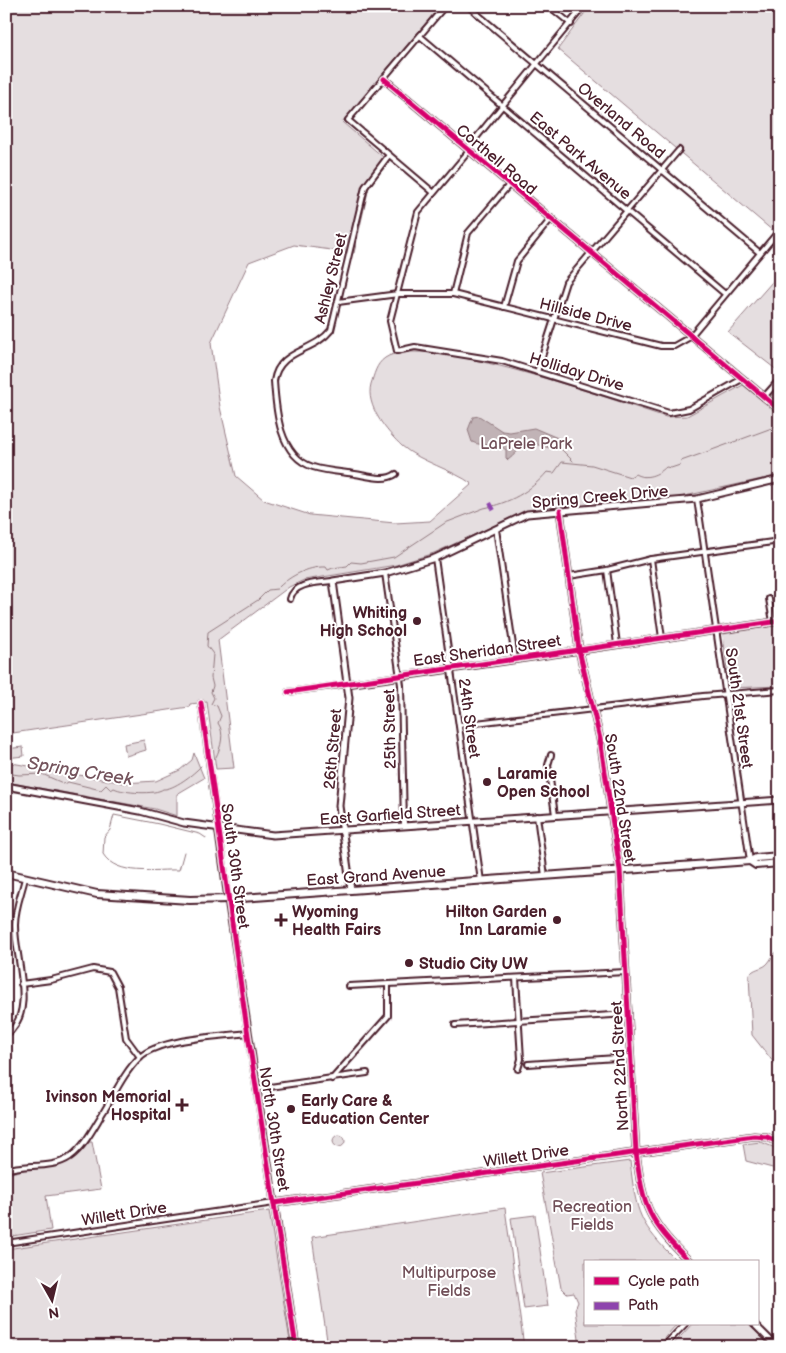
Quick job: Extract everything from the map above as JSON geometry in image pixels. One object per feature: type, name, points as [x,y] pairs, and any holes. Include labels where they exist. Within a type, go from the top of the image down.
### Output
[{"type":"main road","name":"East Grand Avenue","points":[[6,873],[75,890],[118,896],[162,899],[228,899],[750,861],[756,858],[780,856]]},
{"type":"main road","name":"East Grand Avenue","points":[[750,861],[756,865],[780,863]]},
{"type":"main road","name":"South 30th Street","points":[[228,899],[248,1033]]},
{"type":"main road","name":"North 30th Street","points":[[248,1033],[296,1347]]},
{"type":"street","points":[[433,192],[348,120],[445,6]]},
{"type":"street","name":"Overland Road","points":[[468,6],[760,253]]},
{"type":"street","points":[[549,6],[571,24]]},
{"type":"street","points":[[398,294],[418,212],[584,6]]},
{"type":"street","name":"East Park Avenue","points":[[420,36],[725,294]]},
{"type":"street","name":"Corthell Road","points":[[384,79],[550,220],[780,410]]},
{"type":"street","points":[[538,372],[556,320],[566,282],[679,150]]},
{"type":"street","name":"Ashley Street","points":[[389,155],[365,187],[334,324],[324,339],[283,360],[275,373],[274,390],[283,436],[292,453],[312,466],[384,478],[396,474]]},
{"type":"street","points":[[453,294],[468,233],[509,185]]},
{"type":"street","points":[[504,307],[517,261],[550,220]]},
{"type":"street","name":"Hillside Drive","points":[[338,302],[398,294],[453,294],[667,347],[680,344],[690,337],[777,233]]},
{"type":"street","name":"Holliday Drive","points":[[398,294],[390,321],[397,351],[415,347],[502,361],[669,412],[689,409],[742,379]]},
{"type":"street","points":[[764,397],[780,379]]},
{"type":"street","name":"Spring Creek Drive","points":[[290,599],[294,590],[299,587],[385,573],[435,558],[527,514],[697,499],[780,479]]},
{"type":"street","name":"South 21st Street","points":[[697,499],[750,861]]},
{"type":"street","name":"South 22nd Street","points":[[560,511],[580,650],[600,739],[620,870],[626,972]]},
{"type":"street","points":[[496,529],[515,659]]},
{"type":"street","points":[[569,576],[607,570],[651,559],[780,541]]},
{"type":"street","name":"24th Street","points":[[435,558],[481,881]]},
{"type":"street","points":[[651,559],[662,638]]},
{"type":"street","points":[[607,570],[617,644]]},
{"type":"street","name":"25th Street","points":[[385,573],[400,676],[404,825]]},
{"type":"street","name":"26th Street","points":[[332,581],[349,698],[340,806],[351,890]]},
{"type":"street","points":[[769,599],[773,622]]},
{"type":"street","name":"East Sheridan Street","points":[[288,692],[780,621]]},
{"type":"street","points":[[458,725],[593,708],[780,690]]},
{"type":"street","name":"South 30th Street","points":[[201,703],[228,899]]},
{"type":"street","points":[[551,755],[548,765],[555,815]]},
{"type":"street","name":"East Garfield Street","points":[[6,786],[140,811],[184,823],[273,834],[780,800]]},
{"type":"street","points":[[537,816],[545,876]]},
{"type":"street","points":[[6,1035],[18,1024],[22,1013],[15,925],[25,878]]},
{"type":"street","points":[[21,984],[51,980],[92,969],[110,972],[118,987],[126,1038],[140,1058]]},
{"type":"street","points":[[349,986],[626,972]]},
{"type":"street","name":"North 22nd Street","points":[[626,972],[636,1152],[642,1195],[647,1212],[662,1233],[688,1260]]},
{"type":"street","points":[[516,978],[522,1059],[518,1069]]},
{"type":"street","points":[[332,1079],[388,1016],[388,985]]},
{"type":"street","points":[[455,1025],[628,1014]]},
{"type":"street","points":[[6,1170],[57,1163],[70,1157],[82,1146],[126,1075],[140,1058],[152,1049],[164,1045],[248,1033]]},
{"type":"street","points":[[528,1064],[630,1058]]},
{"type":"street","points":[[256,1089],[368,1073]]},
{"type":"street","name":"Willett Drive","points":[[6,1243],[274,1203],[754,1136],[768,1137],[780,1143]]},
{"type":"street","points":[[663,1347],[683,1326]]},
{"type":"street","points":[[756,1326],[777,1347]]},
{"type":"green space","name":"LaPrele Park","points":[[6,6],[440,6],[342,122],[389,162],[369,187],[354,253],[294,245],[249,262],[211,343],[220,407],[236,476],[264,500],[310,515],[395,523],[430,521],[472,484],[417,456],[402,446],[390,434],[374,410],[370,392],[377,366],[385,358],[406,352],[438,354],[478,361],[522,372],[666,417],[687,416],[743,385],[765,403],[780,386],[780,475],[671,499],[565,507],[520,514],[434,553],[396,565],[304,580],[289,587],[218,640],[234,768],[216,769],[207,702],[190,704],[189,707],[6,734]]},
{"type":"green space","points":[[590,6],[780,6],[780,237],[558,49]]},
{"type":"green space","points":[[780,273],[780,370],[778,371],[728,332]]},
{"type":"green space","points":[[780,625],[780,686],[729,688],[723,634]]},
{"type":"green space","points":[[144,740],[146,750],[126,756],[124,744]]},
{"type":"green space","points":[[23,747],[24,756],[6,758],[6,749]]},
{"type":"green space","points":[[194,753],[204,778],[177,794],[177,816],[155,809],[6,782],[6,762],[124,783],[156,781],[180,770],[192,760]]},
{"type":"green space","points":[[780,950],[780,1063],[774,1063],[752,1035],[749,975],[766,965],[775,953]]},
{"type":"green space","points":[[337,1135],[341,1135],[345,1141],[341,1147],[337,1147],[333,1143],[333,1139]]},
{"type":"green space","points":[[89,1142],[92,1142],[101,1189],[46,1196],[51,1230],[6,1237],[6,1175],[18,1171],[60,1164],[70,1159]]},
{"type":"green space","points":[[761,1142],[780,1150],[780,1170],[746,1161],[743,1144]]},
{"type":"green space","name":"Recreation Fields","points":[[630,1161],[635,1194],[642,1217],[655,1238],[676,1260],[584,1260],[584,1326],[675,1326],[656,1347],[580,1347],[575,1309],[578,1302],[574,1293],[567,1294],[561,1288],[540,1173]]},
{"type":"green space","name":"Multipurpose Fields","points":[[505,1208],[524,1347],[328,1347],[312,1237]]},
{"type":"green space","points":[[269,1211],[291,1347],[6,1347],[6,1249]]},
{"type":"green space","points":[[535,1215],[548,1306],[524,1309],[511,1218]]},
{"type":"green space","points":[[690,1326],[750,1326],[772,1347],[671,1347]]},
{"type":"shaded area","points":[[479,416],[502,431],[510,432],[534,428],[560,439],[560,445],[550,448],[529,444],[522,447],[508,460],[506,458],[506,450],[498,445],[476,444],[472,442],[468,430],[473,417]]},
{"type":"waterway","name":"Spring Creek","points":[[216,757],[222,740],[218,723],[221,716],[217,706],[211,704],[214,698],[211,692],[213,686],[211,678],[213,654],[207,646],[208,632],[258,600],[268,590],[277,589],[292,577],[312,568],[326,567],[328,570],[347,566],[351,562],[361,563],[394,557],[445,523],[518,496],[534,485],[547,472],[554,473],[562,462],[592,465],[630,477],[635,474],[647,477],[666,467],[671,468],[680,465],[681,461],[780,425]]},
{"type":"waterway","points":[[558,446],[573,461]]},
{"type":"waterway","name":"Spring Creek","points":[[6,773],[19,775],[42,774],[65,784],[68,782],[101,790],[106,785],[111,790],[114,788],[147,793],[172,787],[189,777],[201,766]]},
{"type":"waterway","points":[[184,852],[179,870],[149,871],[127,869],[109,861],[103,854],[104,837],[110,830],[114,815],[200,834],[206,838]]},
{"type":"marked path","points":[[490,503],[495,512]]},
{"type":"cycle path","points":[[384,79],[780,410]]},
{"type":"cycle path","points":[[560,511],[579,650],[600,739],[620,870],[636,1152],[639,1171],[645,1201],[650,1213],[665,1236],[688,1260]]},
{"type":"cycle path","points":[[288,692],[780,621]]},
{"type":"cycle path","points":[[201,703],[246,1022],[296,1347]]},
{"type":"cycle path","points":[[274,1203],[754,1136],[767,1137],[780,1143]]},
{"type":"place","name":"Whiting High School","points":[[417,621]]},
{"type":"place","name":"Laramie Open School","points":[[487,782]]},
{"type":"place","name":"Wyoming Health Fairs","points":[[281,920]]},
{"type":"place","name":"Hilton Garden Inn Laramie","points":[[557,920]]},
{"type":"place","name":"Studio City UW","points":[[409,963]]},
{"type":"place","name":"Ivinson Memorial Hospital","points":[[182,1105]]},
{"type":"place","name":"Early Care & Education Center","points":[[291,1109]]}]
